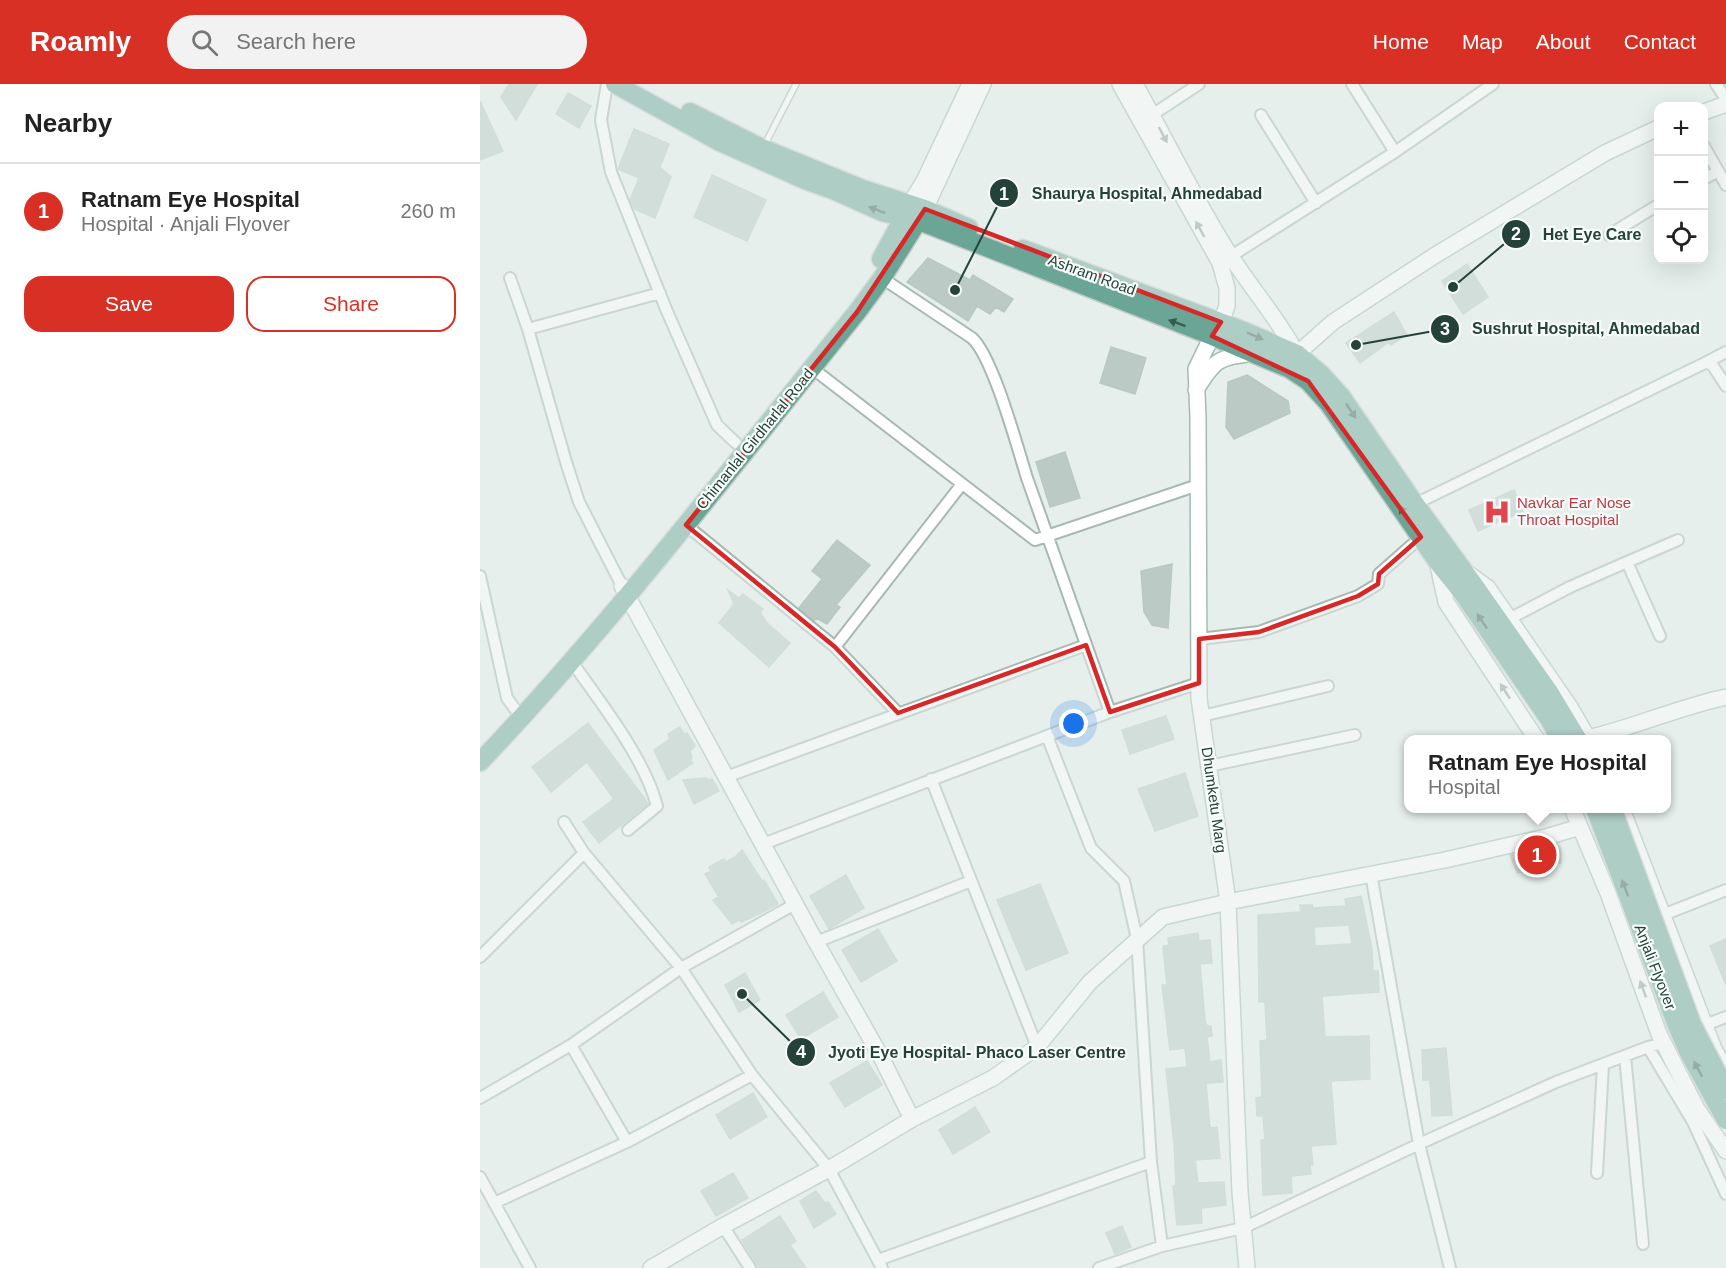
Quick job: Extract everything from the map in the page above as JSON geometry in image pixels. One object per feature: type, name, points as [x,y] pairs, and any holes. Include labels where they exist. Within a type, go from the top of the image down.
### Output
[{"type":"main road","name":"Ashram Road","points":[[615,84],[720,142],[805,180],[914,213]]},
{"type":"main road","name":"Ashram Road","points":[[638,84],[762,148],[914,213],[1216,329],[1321,374],[1341,396],[1467,582]]},
{"type":"main road","name":"Chimanlal Girdharlal Road","points":[[480,747],[686,525],[813,368],[882,278],[914,213]]},
{"type":"main road","name":"Chimanlal Girdharlal Road","points":[[480,762],[572,662],[736,443],[849,306],[914,213]]},
{"type":"main road","name":"Ashram Road","points":[[1216,329],[1253,353],[1293,361],[1329,404],[1437,561]]},
{"type":"main road","points":[[1437,561],[1467,582],[1582,735]]},
{"type":"main road","points":[[1467,582],[1558,735]]},
{"type":"main road","name":"Anjali Flyover","points":[[1597,813],[1678,1028],[1726,1120]]},
{"type":"main road","name":"Anjali Flyover","points":[[1614,813],[1692,1024],[1726,1090]]},
{"type":"street","points":[[607,84],[601,120],[610,172],[717,426],[736,443]]},
{"type":"street","name":"Chimanlal Girdharlal Road","points":[[914,213],[972,84]]},
{"type":"street","points":[[1120,84],[1225,260],[1285,333],[1293,361],[1333,322],[1434,256],[1605,153],[1654,130]]},
{"type":"street","points":[[1135,84],[1225,260]]},
{"type":"street","points":[[1152,115],[1199,84]]},
{"type":"street","points":[[1352,84],[1395,152]]},
{"type":"street","points":[[1716,84],[1726,99]]},
{"type":"street","points":[[1225,260],[1395,152],[1488,85]]},
{"type":"street","points":[[1708,111],[1726,104]]},
{"type":"street","points":[[1261,115],[1316,203]]},
{"type":"street","points":[[1708,153],[1726,185]]},
{"type":"street","points":[[1708,177],[1718,171]]},
{"type":"street","points":[[1609,235],[1654,208]]},
{"type":"street","name":"Dhumketu Marg","points":[[1225,260],[1227,306],[1196,369],[1199,683],[1228,902],[1240,1192],[1247,1268]]},
{"type":"street","points":[[510,278],[528,329],[579,502],[625,592],[880,1055],[912,1119]]},
{"type":"street","points":[[882,278],[972,338],[980,347],[1000,394],[1047,536],[1110,712]]},
{"type":"street","points":[[528,329],[660,293]]},
{"type":"street","points":[[1415,504],[1726,352]]},
{"type":"street","points":[[1197,390],[1208,370],[1225,357],[1253,353]]},
{"type":"street","points":[[1707,362],[1713,366],[1726,386]]},
{"type":"street","points":[[813,368],[1035,540],[1198,485]]},
{"type":"street","points":[[835,647],[962,484]]},
{"type":"street","points":[[686,525],[835,647],[898,713]]},
{"type":"street","points":[[1199,639],[1259,632],[1358,596],[1378,584],[1379,574],[1421,537]]},
{"type":"street","points":[[1509,619],[1570,587],[1678,540]]},
{"type":"street","points":[[1437,561],[1446,602],[1534,735]]},
{"type":"street","points":[[1628,562],[1660,636]]},
{"type":"street","points":[[480,576],[507,698],[515,709]]},
{"type":"street","points":[[1467,582],[1488,588],[1570,706],[1583,735]]},
{"type":"street","points":[[726,777],[1086,645]]},
{"type":"street","points":[[572,662],[606,710],[652,785],[657,806],[628,830]]},
{"type":"street","points":[[764,844],[1110,712],[1199,683]]},
{"type":"street","points":[[1202,716],[1328,686]]},
{"type":"street","points":[[1602,735],[1689,705],[1726,697]]},
{"type":"street","points":[[1209,766],[1355,735]]},
{"type":"street","points":[[1047,736],[1091,848],[1124,881],[1137,939],[1151,1162],[1162,1246]]},
{"type":"street","points":[[931,779],[1037,1047]]},
{"type":"street","points":[[1574,813],[1608,893],[1659,1034],[1697,1109],[1726,1151]]},
{"type":"street","points":[[1623,813],[1714,1049],[1726,1070]]},
{"type":"street","points":[[564,822],[584,852],[681,968],[752,1075],[829,1169],[880,1264],[1151,1162]]},
{"type":"street","points":[[651,1268],[829,1169],[912,1119],[993,1078],[1037,1047],[1090,982],[1163,917],[1228,902],[1456,858],[1580,827]]},
{"type":"street","points":[[480,957],[584,852]]},
{"type":"street","points":[[1371,874],[1419,1144],[1450,1268]]},
{"type":"street","points":[[816,942],[971,881]]},
{"type":"street","points":[[1663,915],[1726,890]]},
{"type":"street","points":[[480,1098],[571,1045],[681,968],[795,904]]},
{"type":"street","points":[[1099,1268],[1162,1246],[1243,1228],[1556,1082],[1664,1043],[1726,1017]]},
{"type":"street","points":[[571,1045],[627,1142]]},
{"type":"street","points":[[1648,1047],[1693,1122],[1726,1194]]},
{"type":"street","points":[[1625,1056],[1643,1245]]},
{"type":"street","points":[[1597,1173],[1603,1065]]},
{"type":"street","points":[[494,1203],[627,1142],[752,1075]]},
{"type":"street","points":[[480,1177],[530,1268]]},
{"type":"street","points":[[723,1226],[750,1268]]},
{"type":"lane","points":[[762,148],[796,84]]},
{"type":"highlighted area","points":[[925,209],[1221,322],[1212,336],[1308,381],[1421,537],[1379,574],[1378,584],[1358,596],[1259,632],[1199,639],[1199,683],[1110,712],[1086,645],[898,713],[835,647],[686,525],[857,312]]},
{"type":"building","points":[[509,84],[537,84],[516,120],[501,97]]},
{"type":"building","points":[[568,93],[591,106],[579,128],[556,114]]},
{"type":"building","points":[[480,101],[503,151],[480,160]]},
{"type":"building","points":[[634,129],[669,144],[660,167],[671,177],[655,218],[634,209],[630,200],[639,178],[618,169]]},
{"type":"building","points":[[712,175],[766,200],[747,241],[694,217]]},
{"type":"building","points":[[928,258],[970,280],[973,275],[1013,299],[1004,312],[996,307],[990,314],[977,306],[968,321],[907,282]]},
{"type":"building","points":[[1467,264],[1488,297],[1463,314],[1442,281]]},
{"type":"building","points":[[1394,312],[1407,335],[1391,345],[1389,342],[1360,363],[1346,343]]},
{"type":"building","points":[[1111,347],[1146,358],[1135,394],[1100,383]]},
{"type":"building","points":[[1247,375],[1288,401],[1290,413],[1234,439],[1226,427],[1228,382]]},
{"type":"building","points":[[1065,452],[1080,498],[1050,507],[1036,462]]},
{"type":"building","points":[[1514,490],[1523,511],[1478,531],[1469,510]]},
{"type":"building","points":[[837,540],[870,565],[836,605],[840,607],[827,624],[818,619],[814,620],[799,608],[822,579],[812,571]]},
{"type":"building","points":[[1172,564],[1168,628],[1152,625],[1144,612],[1141,571]]},
{"type":"building","points":[[728,590],[739,598],[743,594],[763,609],[760,612],[766,622],[790,643],[769,667],[719,623],[734,604]]},
{"type":"building","points":[[1166,716],[1174,739],[1130,754],[1122,730]]},
{"type":"building","points":[[588,723],[648,803],[599,843],[583,822],[614,799],[587,762],[551,792],[532,767]]},
{"type":"building","points":[[680,727],[695,746],[690,751],[692,758],[690,760],[693,763],[668,780],[654,750],[670,739],[668,734]]},
{"type":"building","points":[[1185,773],[1198,816],[1155,831],[1138,789]]},
{"type":"building","points":[[712,779],[719,791],[694,804],[683,780]]},
{"type":"building","points":[[1557,844],[1561,849],[1561,863],[1517,873],[1510,855]]},
{"type":"building","points":[[742,850],[778,904],[732,924],[713,900],[719,897],[705,874],[711,871],[709,867],[724,859],[726,862]]},
{"type":"building","points":[[846,875],[864,908],[829,929],[810,896]]},
{"type":"building","points":[[1040,884],[1068,953],[1026,970],[997,900]]},
{"type":"building","points":[[1361,896],[1372,949],[1373,971],[1378,971],[1379,992],[1322,996],[1325,1037],[1369,1036],[1370,1079],[1331,1081],[1336,1144],[1311,1146],[1313,1165],[1310,1165],[1311,1174],[1291,1176],[1292,1193],[1263,1195],[1261,1140],[1265,1140],[1263,1116],[1257,1116],[1256,1098],[1262,1097],[1260,1041],[1267,1040],[1265,1002],[1259,1002],[1258,915],[1301,912],[1300,905],[1312,905],[1313,908],[1346,906],[1345,899]],"holes":[[[1349,925],[1352,944],[1315,946],[1314,927]]]},
{"type":"building","points":[[878,929],[897,961],[861,982],[842,950]]},
{"type":"building","points":[[1198,933],[1199,941],[1210,940],[1212,963],[1200,964],[1205,1020],[1207,1026],[1211,1026],[1212,1036],[1207,1037],[1210,1062],[1221,1060],[1223,1082],[1206,1083],[1210,1128],[1217,1127],[1220,1158],[1195,1160],[1198,1183],[1224,1182],[1226,1205],[1201,1208],[1202,1223],[1177,1225],[1173,1186],[1176,1185],[1174,1144],[1166,1069],[1187,1067],[1185,1048],[1170,1050],[1162,985],[1167,985],[1163,946],[1169,945],[1168,938]]},
{"type":"building","points":[[1726,939],[1726,985],[1710,946]]},
{"type":"building","points":[[745,973],[760,1000],[739,1012],[725,985]]},
{"type":"building","points":[[823,992],[838,1017],[801,1039],[786,1015]]},
{"type":"building","points":[[1446,1048],[1452,1115],[1432,1116],[1430,1080],[1423,1080],[1422,1050]]},
{"type":"building","points":[[867,1061],[882,1085],[845,1107],[830,1083]]},
{"type":"building","points":[[753,1093],[767,1117],[730,1139],[716,1115]]},
{"type":"building","points":[[975,1107],[990,1132],[953,1154],[939,1130]]},
{"type":"building","points":[[733,1173],[748,1198],[716,1216],[701,1191]]},
{"type":"building","points":[[816,1191],[825,1203],[828,1202],[836,1214],[814,1228],[800,1201]]},
{"type":"building","points":[[780,1216],[796,1241],[790,1245],[806,1268],[759,1268],[742,1240]]},
{"type":"building","points":[[1122,1226],[1131,1247],[1115,1254],[1106,1233]]},
{"type":"place","name":"Het Eye Care","points":[[1453,287]]},
{"type":"place","name":"Shaurya Hospital, Ahmedabad","points":[[955,290]]},
{"type":"place","name":"Sushrut Hospital, Ahmedabad","points":[[1356,345]]},
{"type":"place","name":"Navkar Ear Nose Throat Hospital","points":[[1497,512]]},
{"type":"place","name":"Ratnam Eye Hospital","points":[[1537,855]]},
{"type":"place","name":"Jyoti Eye Hospital- Phaco Laser Centre","points":[[742,994]]}]
